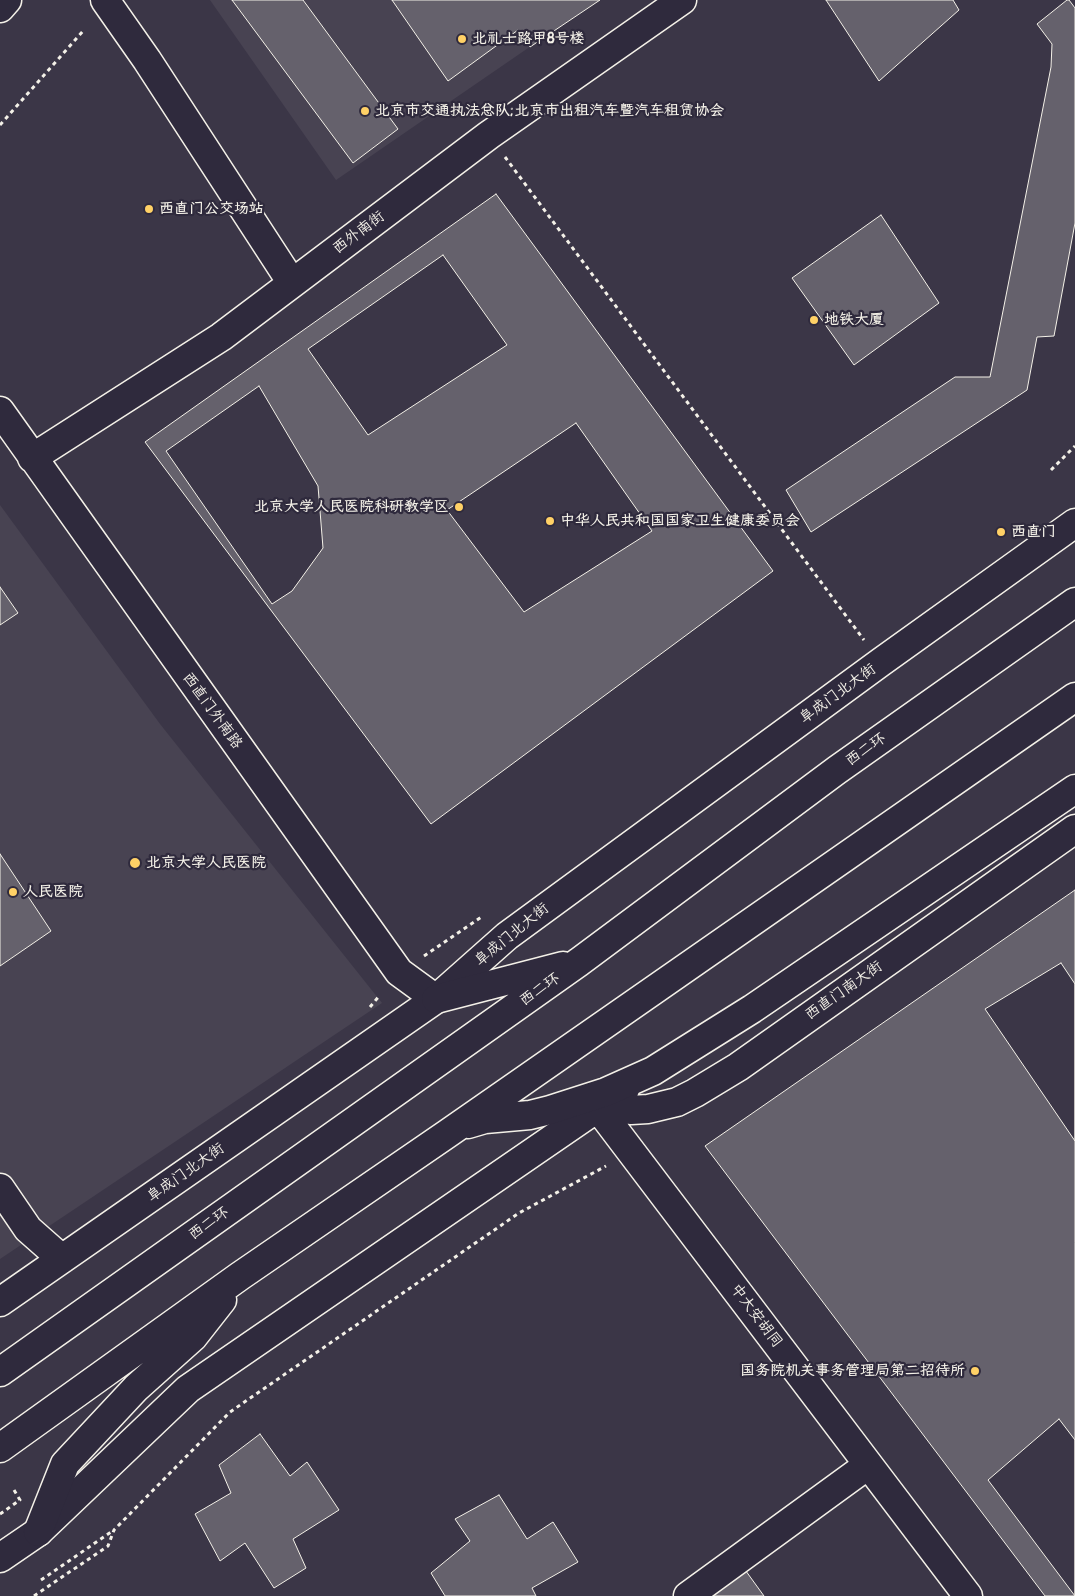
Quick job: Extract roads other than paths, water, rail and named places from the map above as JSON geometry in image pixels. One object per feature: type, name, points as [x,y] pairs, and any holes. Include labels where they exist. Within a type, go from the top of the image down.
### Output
[{"type":"main road","points":[[0,8],[8,0]]},
{"type":"main road","points":[[105,0],[147,60],[292,284]]},
{"type":"main road","name":"西外南街","points":[[32,458],[221,337],[489,135],[682,0]]},
{"type":"main road","name":"西直门外南路","points":[[0,411],[189,695],[399,972],[436,999]]},
{"type":"main road","name":"阜成门北大街","points":[[0,1302],[436,999],[507,936],[881,662],[1075,523]]},
{"type":"main road","name":"西二环","points":[[0,1372],[579,962],[837,770],[1075,602]]},
{"type":"main road","points":[[0,1448],[240,1276],[1075,697]]},
{"type":"main road","points":[[0,1558],[38,1532],[188,1389],[653,1070],[712,1034],[852,941],[1075,789]]},
{"type":"main road","name":"西直门南大街","points":[[565,1104],[586,1102],[598,1108],[606,1106],[631,1110],[648,1109],[676,1102],[695,1093],[746,1061],[1075,829]]},
{"type":"main road","points":[[436,999],[579,962]]},
{"type":"main road","points":[[447,1134],[471,1122],[535,1114],[606,1092],[653,1070]]},
{"type":"main road","name":"中大安胡同","points":[[598,1108],[968,1596]]},
{"type":"main road","points":[[0,1188],[28,1228],[62,1259]]},
{"type":"main road","points":[[38,1532],[65,1464],[136,1388],[193,1337],[240,1276]]},
{"type":"main road","points":[[688,1596],[868,1465]]},
{"type":"place","name":"北礼士路甲8号楼","points":[[462,39]]},
{"type":"place","name":"北京市交通执法总队;北京市出租汽车暨汽车租赁协会","points":[[365,111]]},
{"type":"place","name":"西直门公交场站","points":[[149,209]]},
{"type":"place","name":"地铁大厦","points":[[814,320]]},
{"type":"place","name":"北京大学人民医院科研教学区","points":[[459,507]]},
{"type":"place","name":"中华人民共和国国家卫生健康委员会","points":[[550,521]]},
{"type":"place","name":"西直门","points":[[1001,532]]},
{"type":"place","name":"北京大学人民医院","points":[[135,863]]},
{"type":"place","name":"人民医院","points":[[13,892]]},
{"type":"place","name":"国务院机关事务管理局第二招待所","points":[[975,1371]]}]
